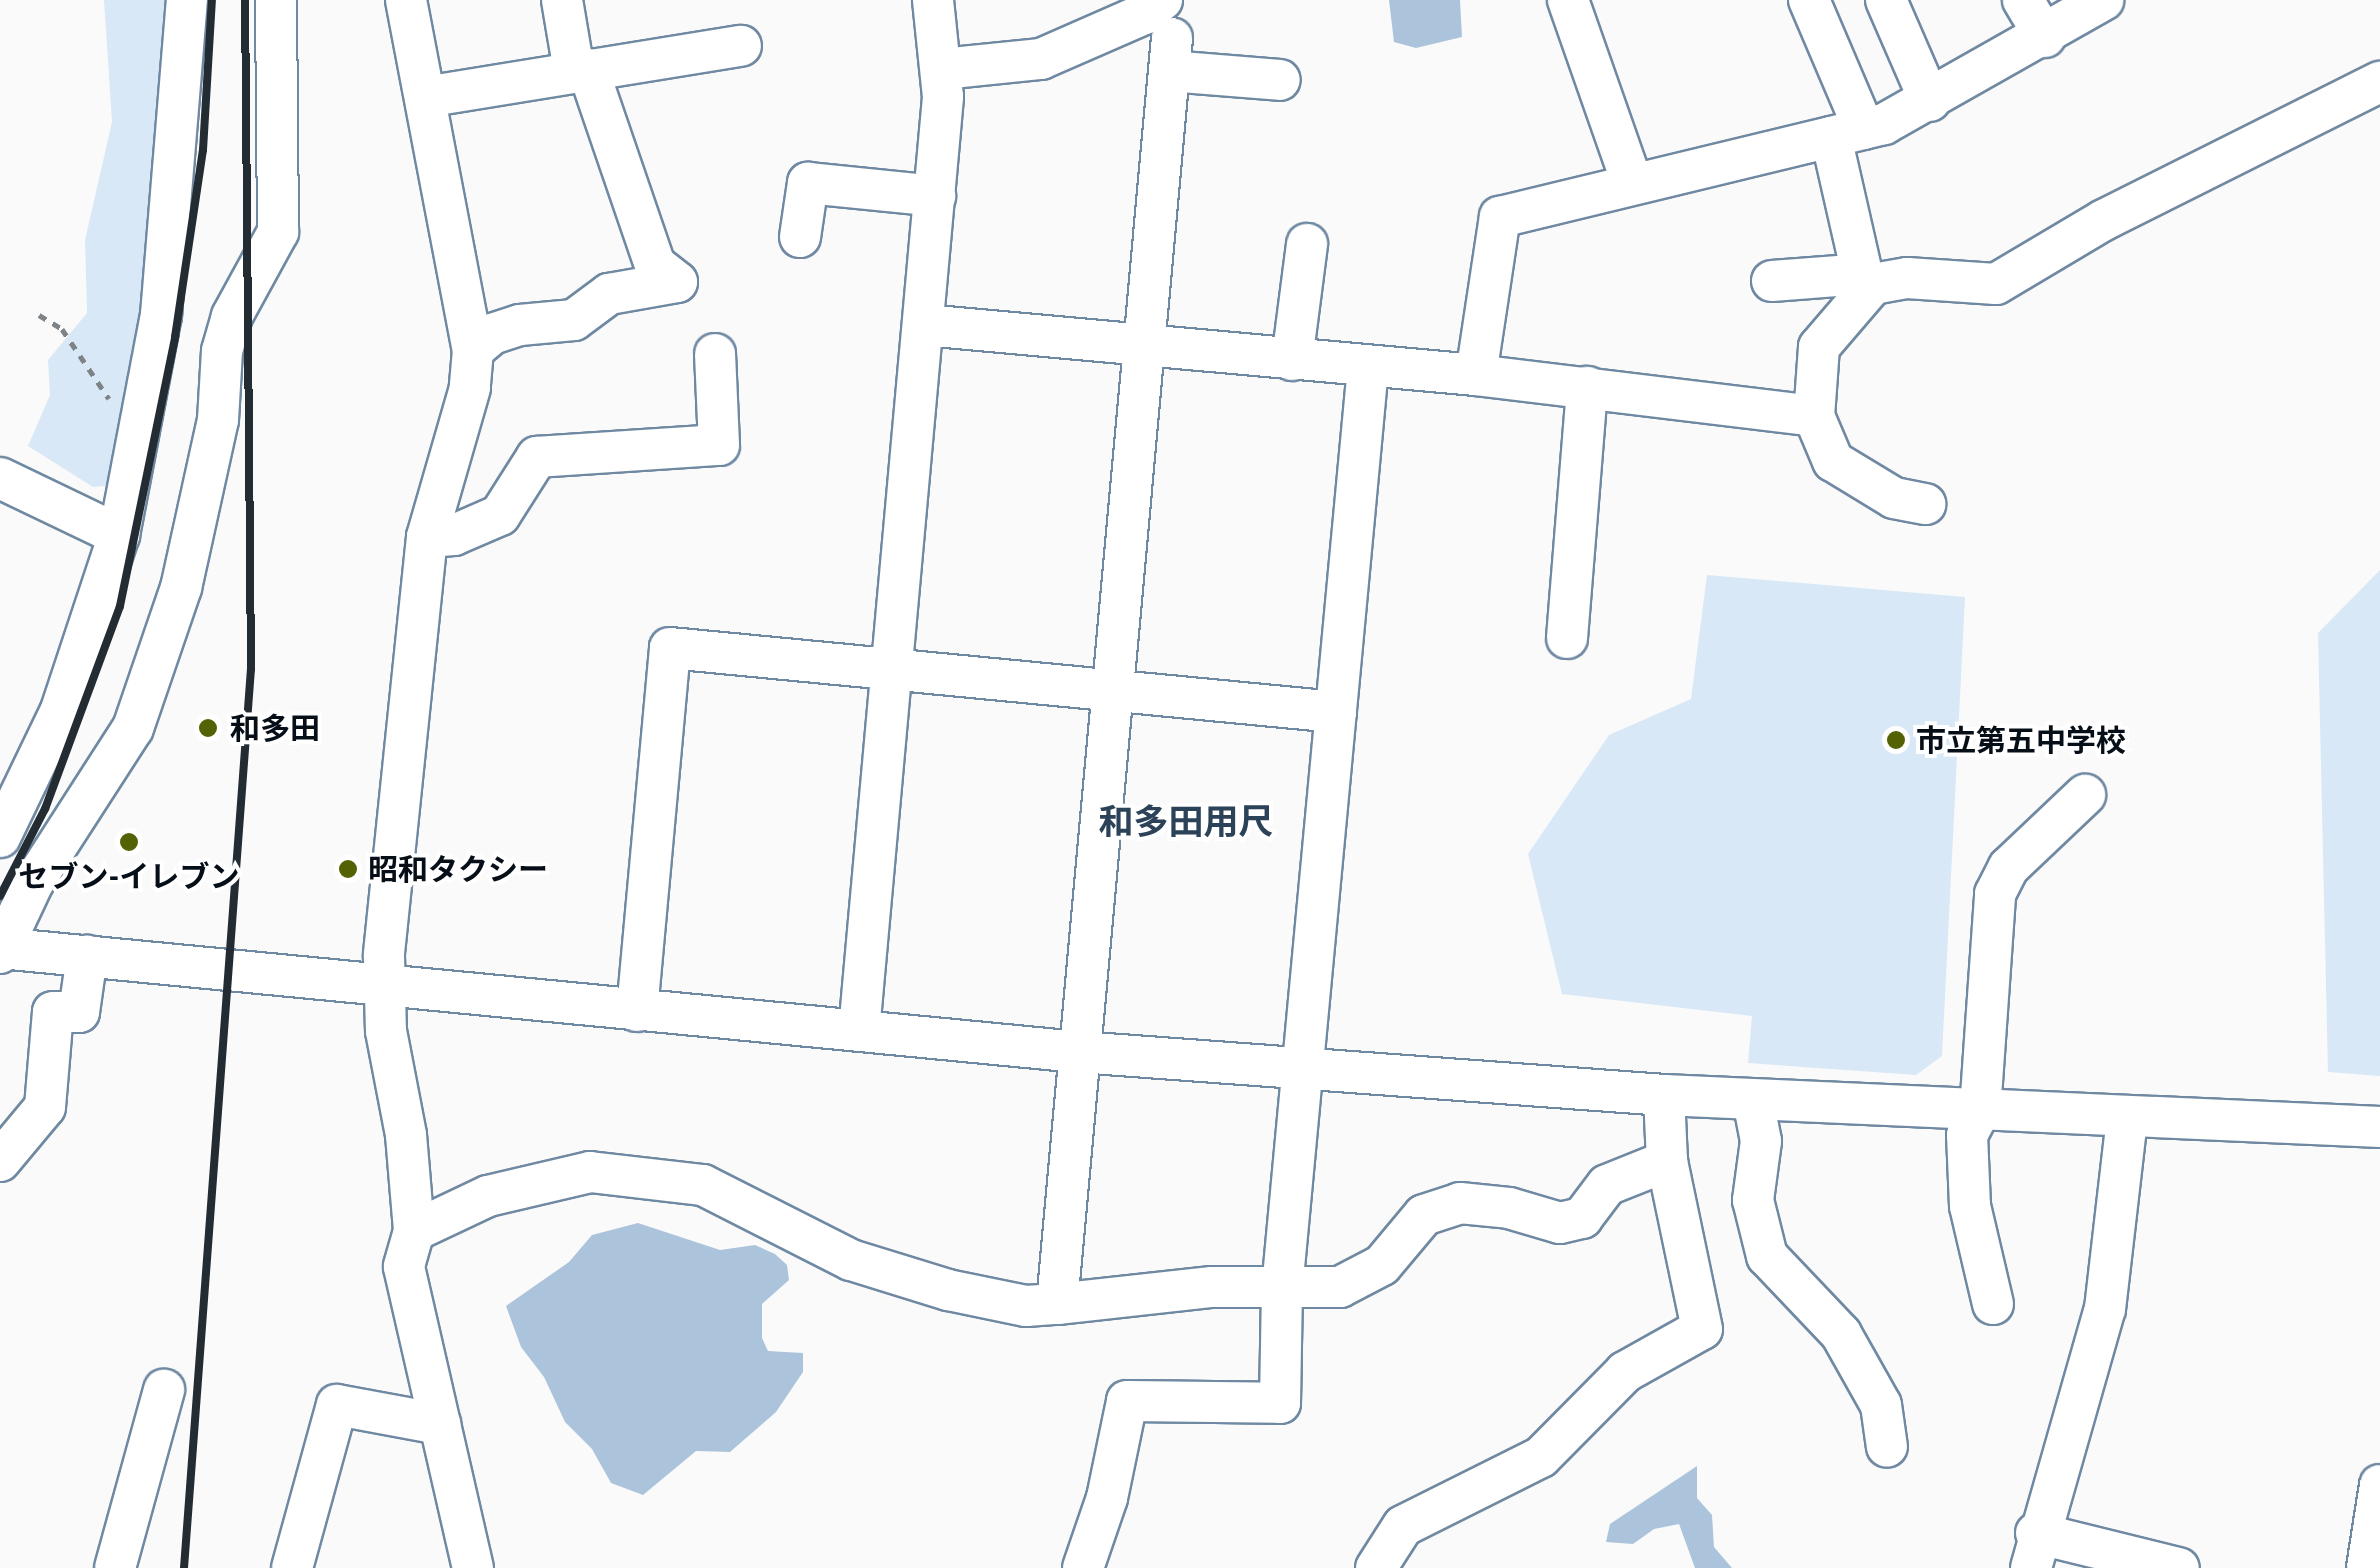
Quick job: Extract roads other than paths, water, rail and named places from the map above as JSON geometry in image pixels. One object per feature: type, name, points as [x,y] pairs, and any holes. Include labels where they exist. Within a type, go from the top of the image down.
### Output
[{"type":"street","points":[[0,837],[60,710],[119,535],[161,314],[187,0]]},
{"type":"street","points":[[276,0],[278,232],[232,316],[222,351],[218,420],[181,588],[133,728],[32,883],[1,950],[1079,1052],[1753,1100],[2380,1127]]},
{"type":"street","points":[[406,0],[473,350],[470,388],[428,537],[385,984],[414,1230],[404,1267],[473,1568]]},
{"type":"street","points":[[473,350],[492,334],[520,324],[574,320],[609,294],[677,282],[655,265],[581,70],[562,0]]},
{"type":"street","points":[[859,1030],[935,196],[942,69],[934,0]]},
{"type":"street","points":[[1568,0],[1632,183]]},
{"type":"street","points":[[1809,0],[1848,133],[1867,279],[1819,347],[1814,416],[1833,461],[1894,498],[1925,504]]},
{"type":"street","points":[[1886,0],[1930,101]]},
{"type":"street","points":[[2023,0],[2045,38]]},
{"type":"street","points":[[1476,375],[1500,217],[1848,133],[1930,101],[2045,38],[2103,0]]},
{"type":"street","points":[[942,69],[1041,59],[1144,14],[1168,36],[1280,80]]},
{"type":"street","points":[[1057,1304],[1145,347],[1168,36]]},
{"type":"street","points":[[425,97],[740,46]]},
{"type":"street","points":[[1772,281],[1906,278],[1996,284],[2104,220],[2380,82]]},
{"type":"street","points":[[800,237],[808,182],[935,196]]},
{"type":"street","points":[[1292,360],[1307,244]]},
{"type":"street","points":[[924,325],[1476,375],[1814,416]]},
{"type":"street","points":[[428,537],[454,535],[500,514],[538,457],[719,445],[715,354]]},
{"type":"street","points":[[1083,1568],[1107,1498],[1127,1402],[1280,1403],[1282,1289],[1368,368]]},
{"type":"street","points":[[1567,638],[1587,387]]},
{"type":"street","points":[[0,478],[119,535]]},
{"type":"street","points":[[637,1011],[670,648],[1336,712]]},
{"type":"street","points":[[1993,1304],[1970,1206],[1967,1135],[1980,1111],[1994,894],[2009,866],[2085,795]]},
{"type":"street","points":[[0,1161],[45,1107],[53,1012],[79,1012],[86,956]]},
{"type":"street","points":[[1376,1568],[1403,1526],[1540,1457],[1624,1372],[1702,1329],[1667,1161],[1664,1094]]},
{"type":"street","points":[[1753,1100],[1761,1140],[1753,1200],[1767,1256],[1841,1334],[1880,1405],[1888,1447]]},
{"type":"street","points":[[2127,1119],[2105,1309],[2090,1375],[2033,1550],[2179,1568]]},
{"type":"street","points":[[414,1230],[488,1196],[590,1172],[703,1186],[852,1260],[948,1290],[1026,1306],[1212,1287],[1340,1286],[1382,1264],[1424,1215],[1460,1203],[1509,1208],[1560,1223],[1582,1218],[1607,1185],[1667,1161]]},
{"type":"street","points":[[115,1568],[164,1390]]},
{"type":"street","points":[[292,1568],[337,1405],[440,1424]]},
{"type":"street","points":[[2367,1568],[2380,1486]]},
{"type":"railway","points":[[0,896],[45,809],[120,606],[175,337],[203,150],[212,0]]},
{"type":"railway","points":[[184,1568],[251,669],[245,0]]},
{"type":"place","name":"和多田","points":[[208,728]]},
{"type":"place","name":"市立第五中学校","points":[[1896,740]]},
{"type":"place","name":"セブン-イレブン","points":[[129,842]]},
{"type":"place","name":"昭和タクシー","points":[[348,869]]},
{"type":"district","name":"和多田用尺","points":[[1186,821]]}]
